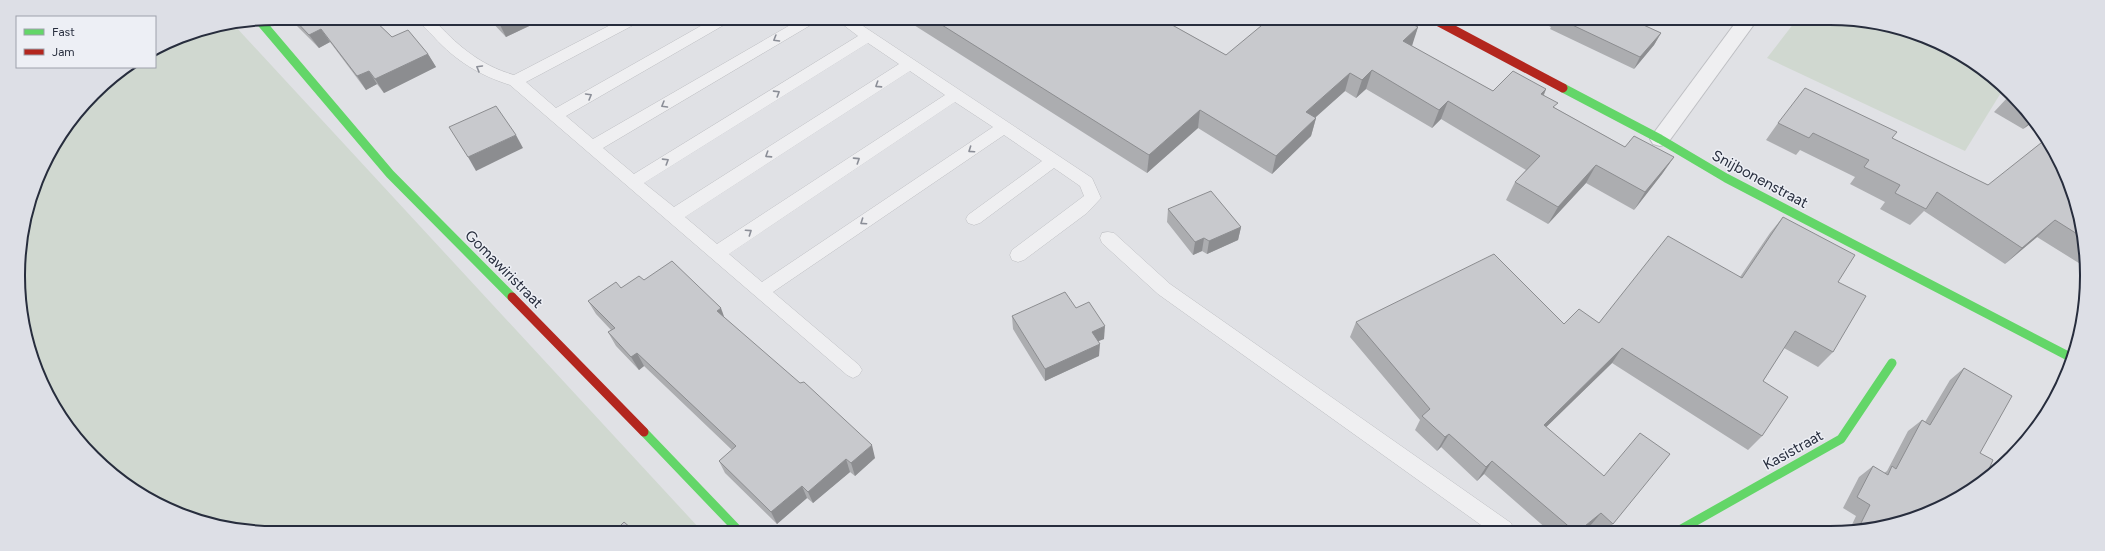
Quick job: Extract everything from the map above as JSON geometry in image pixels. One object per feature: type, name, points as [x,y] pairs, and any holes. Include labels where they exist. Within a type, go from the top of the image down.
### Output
[{"type":"street","name":"Snijbonenstraat","points":[[1445,25],[1660,139],[1726,178],[2067,356]]},
{"type":"street","points":[[1660,139],[1744,25]]},
{"type":"street","name":"Gomawiristraat","points":[[264,26],[390,174],[545,330],[734,526]]},
{"type":"street","name":"Kasistraat","points":[[1685,526],[1841,439],[1892,363]]},
{"type":"lane","points":[[431,25],[454,50],[479,69],[515,81],[853,370]]},
{"type":"lane","points":[[515,81],[622,25]]},
{"type":"lane","points":[[555,115],[713,25]]},
{"type":"lane","points":[[592,147],[800,25]]},
{"type":"lane","points":[[852,25],[1003,128],[1086,182],[1093,198],[1081,209],[1018,255]]},
{"type":"lane","points":[[633,182],[868,36]]},
{"type":"lane","points":[[673,216],[910,64]]},
{"type":"lane","points":[[717,253],[955,95]]},
{"type":"lane","points":[[761,291],[1003,128]]},
{"type":"lane","points":[[974,219],[1053,161]]},
{"type":"lane","points":[[1108,238],[1164,289],[1498,526]]},
{"type":"shaded area","points":[[1792,25],[1862,27],[1910,38],[1940,51],[1969,67],[2001,93],[1965,151],[1767,58]]},
{"type":"shaded area","points":[[237,28],[697,526],[276,526],[243,524],[195,513],[165,500],[136,484],[98,453],[67,415],[51,386],[38,356],[30,324],[27,308],[25,276],[26,259],[30,227],[38,195],[51,165],[67,136],[87,110],[110,87],[135,68],[156,68],[156,56],[180,44],[195,38]]},
{"type":"building","points":[[300,25],[379,25],[392,37],[408,30],[428,54],[375,79],[369,71],[357,76],[321,29],[309,35]]},
{"type":"building","points":[[942,25],[1172,25],[1226,55],[1262,25],[1414,25],[1418,27],[1403,41],[1493,91],[1513,71],[1546,89],[1541,94],[1558,103],[1553,107],[1625,147],[1634,136],[1674,157],[1645,192],[1596,165],[1558,207],[1515,182],[1540,156],[1448,101],[1439,110],[1372,70],[1362,80],[1350,73],[1306,112],[1316,118],[1276,156],[1200,110],[1149,155]]},
{"type":"building","points":[[1572,25],[1644,25],[1661,33],[1640,57]]},
{"type":"building","points":[[1805,88],[1897,132],[1892,138],[1988,185],[2042,142],[2054,165],[2067,195],[2076,233],[2055,220],[2022,248],[1937,192],[1926,209],[1895,193],[1900,185],[1864,167],[1869,160],[1813,133],[1809,138],[1778,123]]},
{"type":"building","points":[[496,106],[516,135],[468,157],[449,127]]},
{"type":"building","points":[[1211,191],[1241,227],[1209,241],[1204,238],[1195,242],[1168,209]]},
{"type":"building","points":[[1783,217],[1855,255],[1838,282],[1866,296],[1833,352],[1795,331],[1763,381],[1788,397],[1762,436],[1622,348],[1544,425],[1604,476],[1640,433],[1670,454],[1613,524],[1601,513],[1585,526],[1568,526],[1492,461],[1486,467],[1449,434],[1445,437],[1422,416],[1430,409],[1356,322],[1494,254],[1564,324],[1579,309],[1599,323],[1668,236],[1742,278]]},
{"type":"building","points":[[672,261],[721,308],[717,311],[800,383],[804,382],[872,445],[851,463],[846,459],[808,492],[802,486],[771,512],[719,461],[736,446],[637,353],[631,357],[608,332],[615,328],[588,301],[616,282],[621,288],[639,276],[644,280]]},
{"type":"building","points":[[1065,292],[1076,308],[1089,302],[1105,326],[1092,332],[1100,344],[1045,369],[1012,316]]},
{"type":"building","points":[[1964,368],[2012,396],[1980,453],[1993,460],[1989,468],[1969,484],[1925,507],[1910,513],[1860,524],[1870,505],[1857,497],[1873,466],[1888,475],[1892,466],[1896,469],[1922,420],[1930,425]]},
{"type":"building","points":[[624,522],[629,526],[620,526]]},
{"type":"traffic: fast","points":[[264,26],[390,174],[512,297]]},
{"type":"traffic: fast","points":[[1563,88],[1660,139],[1726,178],[2067,356]]},
{"type":"traffic: fast","points":[[1687,526],[1841,439],[1892,363]]},
{"type":"traffic: fast","points":[[644,432],[734,526]]},
{"type":"traffic: jam","points":[[1445,25],[1563,88]]},
{"type":"traffic: jam","points":[[512,297],[644,432]]}]
